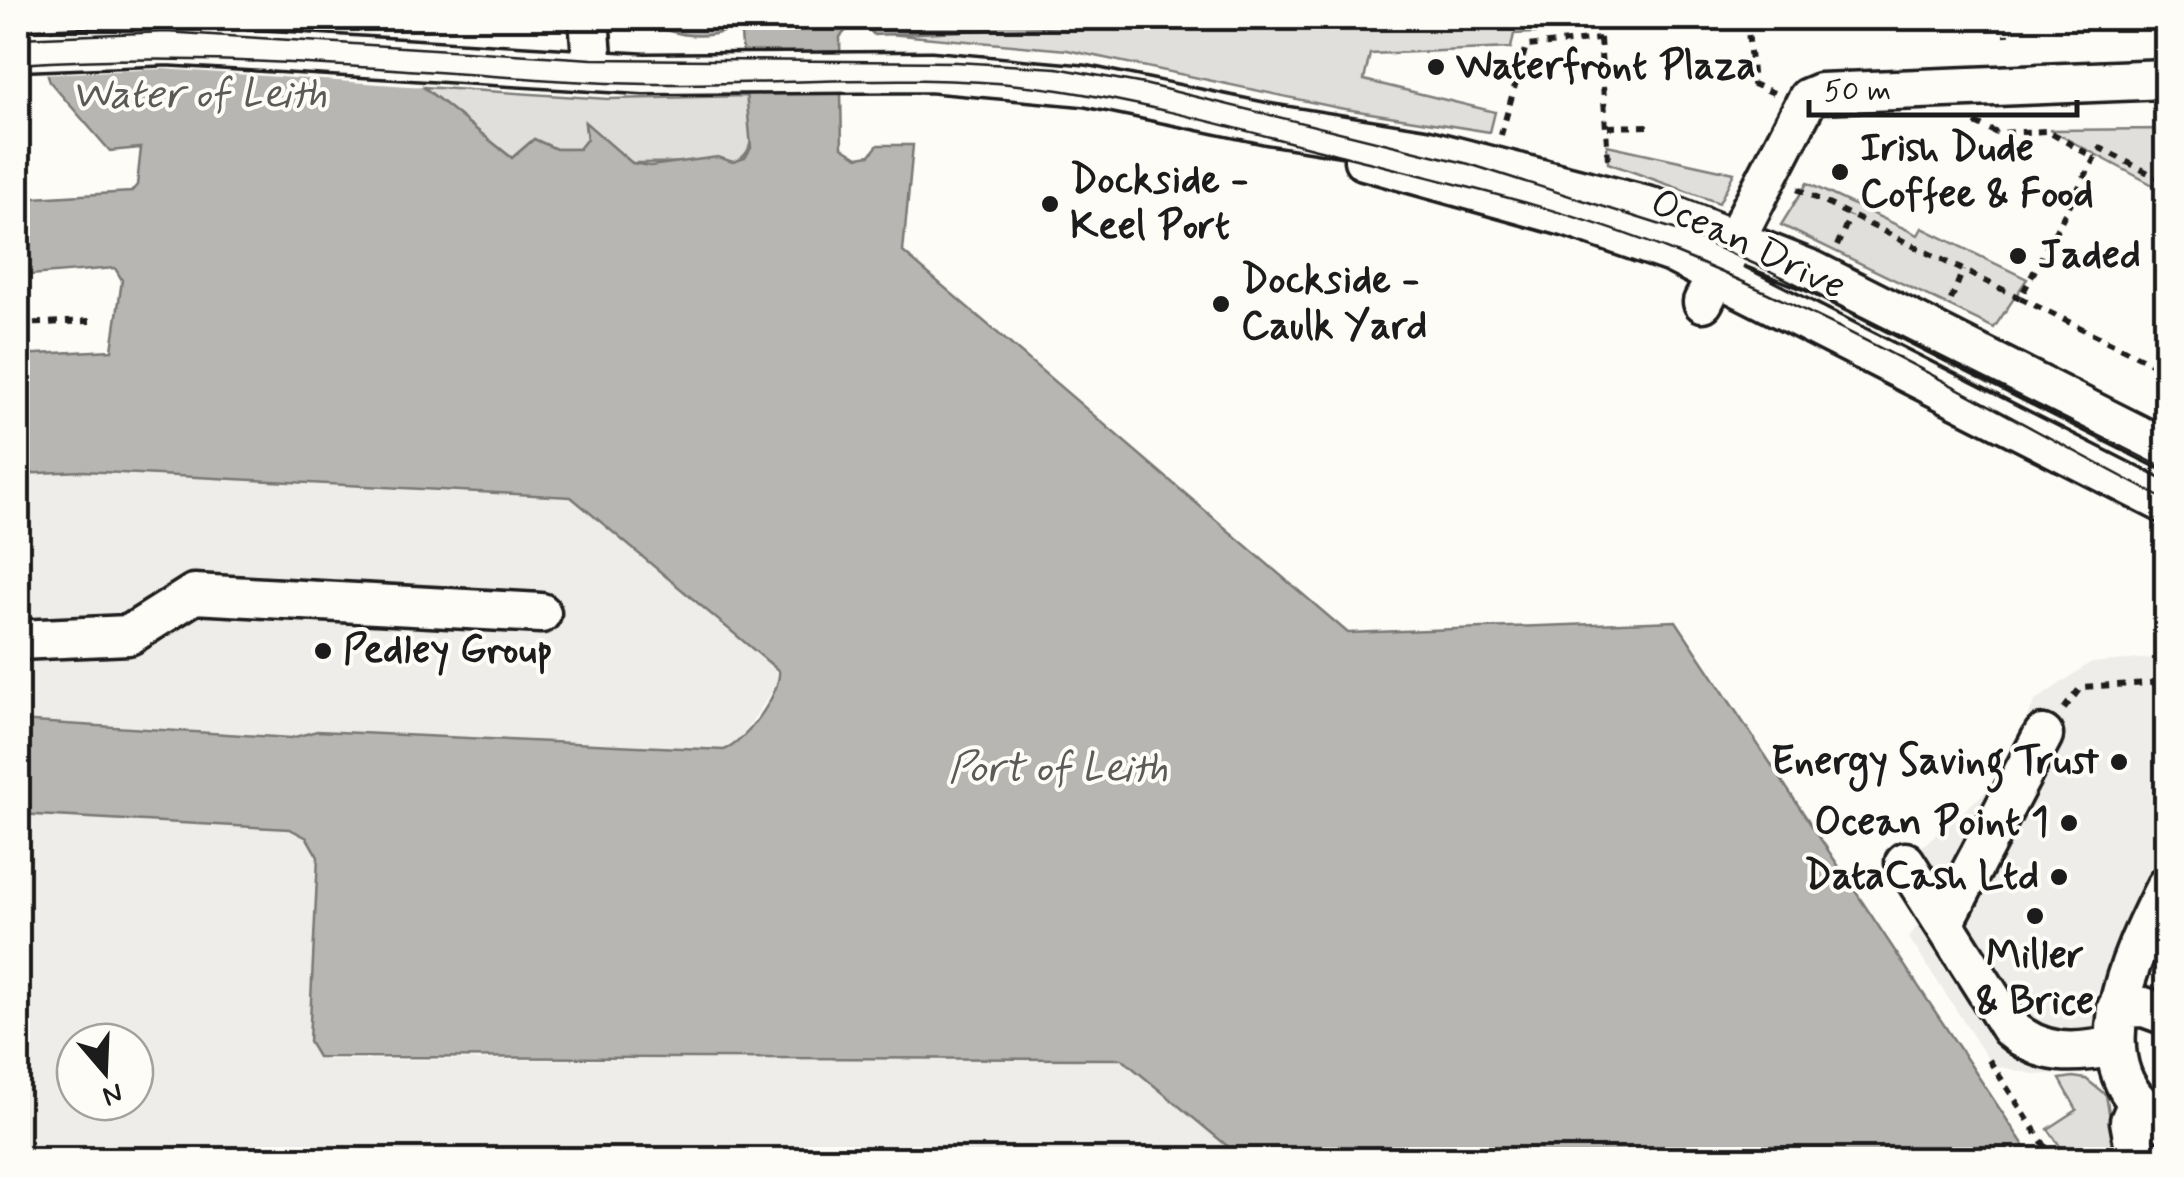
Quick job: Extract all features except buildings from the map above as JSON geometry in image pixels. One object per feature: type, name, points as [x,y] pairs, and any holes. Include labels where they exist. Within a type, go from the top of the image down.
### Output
[{"type":"street","points":[[589,18],[593,70]]},
{"type":"street","name":"Ocean Drive","points":[[18,52],[168,45],[593,70],[984,74],[1070,84],[1268,124],[1424,149],[1654,208],[1736,238],[1813,271],[2166,449]]},
{"type":"street","points":[[1710,288],[1802,106],[1820,93],[2166,79]]},
{"type":"street","name":"Ocean Drive","points":[[1268,124],[1368,162],[1568,218],[2166,504]]},
{"type":"street","points":[[18,640],[129,634],[194,594],[540,614]]},
{"type":"street","points":[[1944,923],[2044,735]]},
{"type":"street","points":[[1904,862],[2010,1028],[2029,1044],[2071,1053],[2116,1046]]},
{"type":"street","points":[[2137,1160],[2130,1121],[2152,1112],[2116,1046],[2117,1008],[2133,953],[2166,886]]},
{"type":"street","points":[[2117,1008],[2144,1007],[2166,1015]]},
{"type":"path","points":[[1498,146],[1526,46],[1600,40],[1600,26],[1747,18],[1753,84],[1802,106]]},
{"type":"path","points":[[2006,18],[2007,36]]},
{"type":"path","name":"Ocean Drive","points":[[1600,40],[1605,70],[1608,170]]},
{"type":"path","points":[[1605,70],[1647,69]]},
{"type":"path","points":[[1966,119],[1997,133],[2047,131],[2095,158]]},
{"type":"path","points":[[1608,127],[1650,126]]},
{"type":"path","points":[[2020,298],[2100,148],[2166,182]]},
{"type":"path","points":[[1769,174],[2166,370]]},
{"type":"path","points":[[1832,256],[1850,216]]},
{"type":"path","points":[[1947,311],[1964,270]]},
{"type":"path","points":[[18,324],[91,321]]},
{"type":"path","points":[[2044,735],[2080,687],[2166,682]]},
{"type":"shaded area","points":[[1245,18],[1570,18],[1570,31],[1514,34],[1511,48],[1370,54],[1364,80],[1495,112],[1490,132],[1339,108],[1067,50],[888,34]]},
{"type":"shaded area","points":[[423,87],[608,99],[748,96],[750,143],[742,158],[733,162],[632,163],[585,124],[587,139],[579,149],[556,149],[534,139],[512,158]]},
{"type":"shaded area","points":[[2166,129],[2166,192],[2050,130]]},
{"type":"shaded area","points":[[1607,145],[1734,173],[1719,203],[1608,163]]},
{"type":"shaded area","points":[[1807,183],[1918,235],[1922,228],[2027,279],[1994,328],[1781,225]]},
{"type":"shaded area","points":[[83,471],[571,497],[772,661],[779,681],[736,745],[724,750],[317,731],[291,738],[18,721],[18,474]]},
{"type":"shaded area","points":[[2166,657],[2166,844],[2095,997],[2095,1070],[2037,1075],[1992,1065],[1909,938],[1922,919],[1892,872],[1996,783],[2035,701],[2090,663]]},
{"type":"shaded area","points":[[18,814],[290,829],[307,838],[318,857],[309,1042],[313,1051],[326,1060],[1122,1059],[1243,1159],[18,1159]]},
{"type":"shaded area","points":[[2060,1079],[2086,1079],[2106,1095],[2117,1159],[2069,1159],[2048,1129],[2077,1110]]},
{"type":"water","name":"Port of Leith","points":[[31,18],[337,18],[512,158],[534,139],[556,149],[579,149],[587,139],[585,122],[632,163],[650,166],[718,157],[733,162],[745,158],[751,148],[741,35],[728,30],[707,35],[684,34],[662,29],[642,18],[1244,18],[874,35],[866,26],[851,25],[840,37],[842,147],[858,157],[870,155],[878,145],[913,145],[903,252],[1348,633],[1676,621],[2033,1159],[1243,1159],[1122,1059],[318,1057],[309,1042],[318,857],[307,838],[290,829],[18,814],[18,721],[291,738],[317,731],[724,750],[742,738],[760,716],[774,692],[779,671],[571,497],[83,471],[18,474],[18,355],[112,350],[122,280],[115,268],[18,276],[18,199],[131,192],[137,185],[141,148],[110,151],[50,82]]},
{"type":"pier","points":[[26,18],[345,18],[416,74],[423,87],[163,69],[42,74]]},
{"type":"tram line","points":[[18,38],[166,32],[592,59],[956,62],[1057,68],[1144,84],[1469,164],[1680,231],[1766,269],[2166,469]]},
{"type":"tram line","points":[[18,64],[160,59],[232,61],[647,84],[942,80],[1059,90],[1128,103],[1505,197],[1592,222],[1676,253],[1801,308],[2166,500]]},
{"type":"place","name":"Waterfront Plaza","points":[[1436,67]]},
{"type":"place","name":"Irish Dude Coffee & Food","points":[[1840,172]]},
{"type":"place","name":"Dockside - Keel Port","points":[[1050,204]]},
{"type":"place","name":"Jaded","points":[[2018,256]]},
{"type":"place","name":"Dockside - Caulk Yard","points":[[1221,304]]},
{"type":"place","name":"Pedley Group","points":[[323,651]]},
{"type":"place","name":"Energy Saving Trust","points":[[2119,762]]},
{"type":"place","name":"Ocean Point 1","points":[[2069,823]]},
{"type":"place","name":"DataCash Ltd","points":[[2059,877]]},
{"type":"place","name":"Miller & Brice","points":[[2035,916]]},
{"type":"water label","name":"Water of Leith","points":[[199,95]]}]
